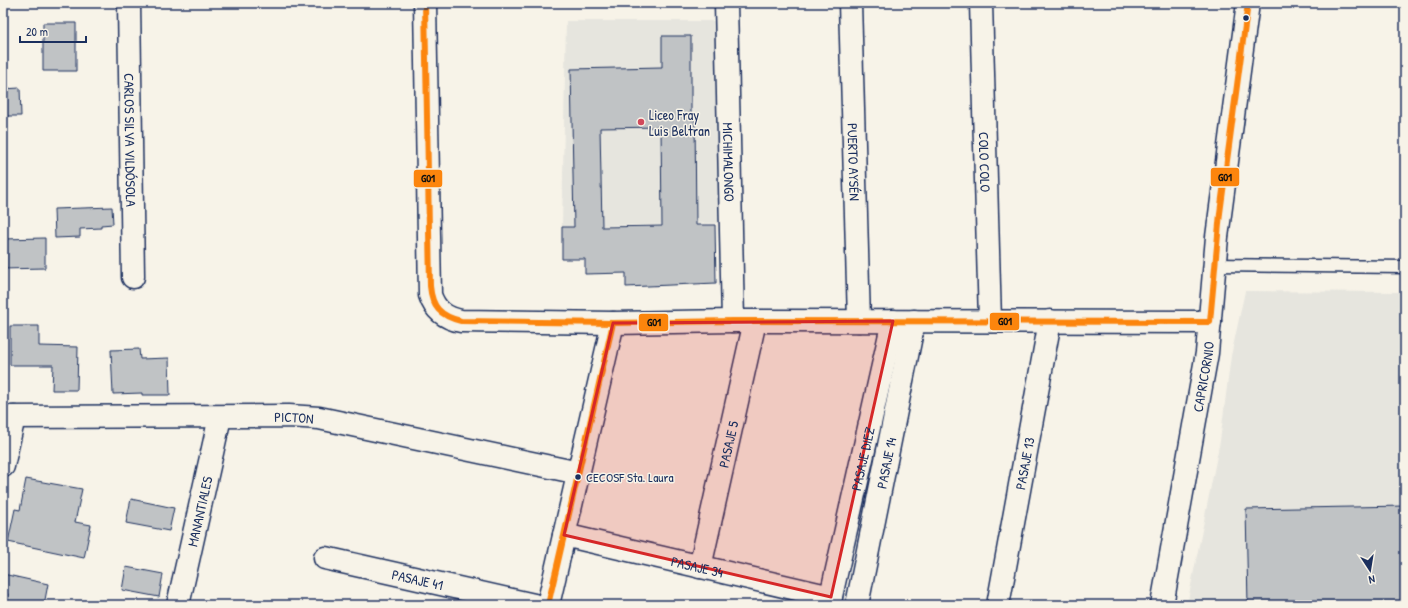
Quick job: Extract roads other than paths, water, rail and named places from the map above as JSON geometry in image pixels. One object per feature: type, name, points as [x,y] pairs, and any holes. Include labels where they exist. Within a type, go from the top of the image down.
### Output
[{"type":"street","name":"CARLOS SILVA VILDÓSOLA","points":[[129,3],[133,277]]},
{"type":"street","points":[[425,3],[430,295],[438,310],[449,318],[461,321],[613,323],[733,321],[1210,322]]},
{"type":"street","name":"MICHIMALONGO","points":[[726,3],[733,321]]},
{"type":"street","name":"PUERTO AYSÉN","points":[[850,3],[859,321]]},
{"type":"street","name":"COLO COLO","points":[[981,3],[990,321]]},
{"type":"street","name":"CAPRICORNIO","points":[[1162,605],[1203,380],[1220,213],[1248,3]]},
{"type":"street","name":"PASAJE 5","points":[[700,567],[755,321]]},
{"type":"street","name":"PASAJE DIEZ","points":[[830,601],[903,321]]},
{"type":"street","name":"PASAJE 14","points":[[857,605],[903,321]]},
{"type":"street","name":"PASAJE 13","points":[[998,605],[1050,321]]},
{"type":"street","points":[[548,605],[613,323]]},
{"type":"street","name":"PICTON","points":[[9,417],[289,416],[319,418],[578,473]]},
{"type":"street","points":[[3,466],[9,417]]},
{"type":"street","name":"MANANTIALES","points":[[178,605],[220,417]]},
{"type":"street","name":"PASAJE 34","points":[[564,535],[700,567],[830,601]]},
{"type":"street","name":"PASAJE 41","points":[[325,558],[534,605]]},
{"type":"lane","points":[[1215,265],[1405,267]]},
{"type":"place","name":"Liceo Fray Luis Beltran","points":[[641,122]]},
{"type":"place","name":"CECOSF Sta. Laura","points":[[578,477]]}]
